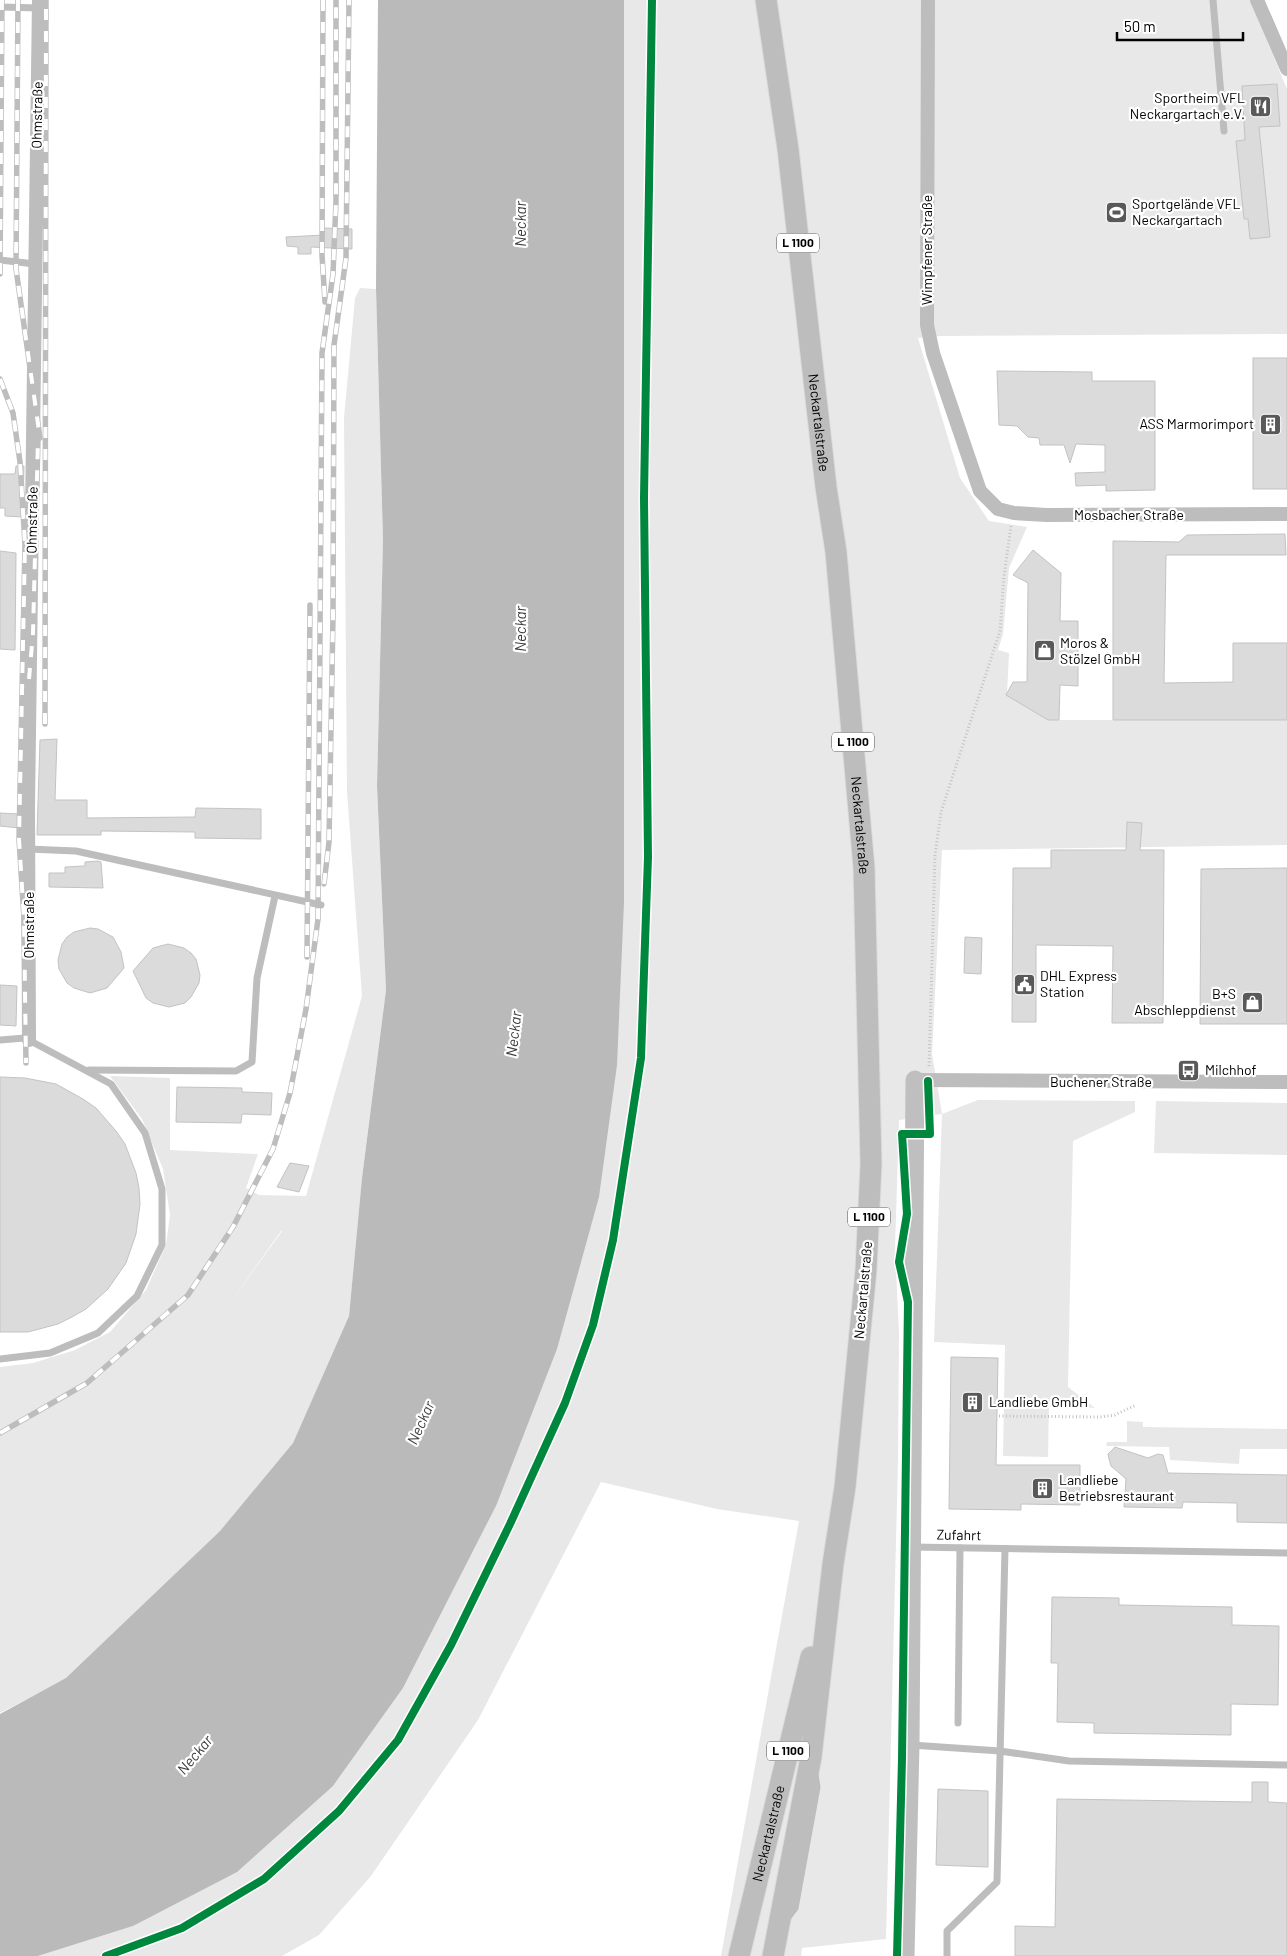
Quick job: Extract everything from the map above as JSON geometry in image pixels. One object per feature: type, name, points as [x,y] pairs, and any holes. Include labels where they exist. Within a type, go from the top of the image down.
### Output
[{"type":"main road","name":"Neckartalstraße","points":[[766,0],[788,149],[826,487],[836,552],[864,868],[871,1164],[866,1270],[846,1487],[833,1564],[811,1757],[773,1956]]},
{"type":"main road","name":"Neckartalstraße","points":[[738,1956],[833,1564]]},
{"type":"street","name":"Wimpfener Straße","points":[[928,0],[927,325],[934,353],[980,491]]},
{"type":"street","points":[[1257,0],[1287,69]]},
{"type":"street","name":"Ohmstraße","points":[[29,1040],[28,849],[39,4]]},
{"type":"street","name":"Mosbacher Straße","points":[[980,491],[998,509],[1014,513],[1046,515],[1287,514]]},
{"type":"street","points":[[905,1956],[922,1081]]},
{"type":"street","name":"Buchener Straße","points":[[922,1081],[1287,1082]]},
{"type":"lane","points":[[1212,0],[1224,131]]},
{"type":"lane","points":[[0,7],[39,4]]},
{"type":"lane","points":[[0,260],[35,264]]},
{"type":"lane","points":[[28,849],[76,851],[321,905]]},
{"type":"lane","points":[[86,1070],[236,1071],[252,1062],[257,978],[275,896]]},
{"type":"lane","points":[[0,1040],[25,1038],[111,1084],[145,1133],[162,1189],[162,1245],[137,1296],[98,1333],[50,1353],[0,1359]]},
{"type":"lane","name":"Zufahrt","points":[[912,1548],[1287,1553]]},
{"type":"lane","points":[[958,1723],[960,1548]]},
{"type":"lane","points":[[947,1956],[947,1931],[997,1882],[1005,1548]]},
{"type":"lane","points":[[910,1745],[1000,1751],[1069,1762],[1287,1765]]},
{"type":"path","points":[[922,1081],[935,855],[941,812],[1000,631],[1004,576],[1014,513]]},
{"type":"path","points":[[999,1416],[1100,1417],[1115,1415],[1136,1405]]},
{"type":"shaded area","points":[[624,0],[1250,0],[1287,89],[1287,334],[941,336],[918,338],[960,478],[989,521],[1027,527],[1009,568],[1003,634],[998,650],[1009,653],[1007,695],[1048,720],[1287,720],[1287,845],[942,850],[932,1054],[942,1114],[899,1120],[895,1249],[899,1333],[898,1462],[886,1939],[802,1948],[801,1956],[721,1956],[799,1521],[717,1509],[601,1482],[478,1720],[371,1876],[319,1935],[282,1956],[38,1956],[133,1926],[333,1786],[403,1688],[496,1506],[624,902]]},
{"type":"shaded area","points":[[360,288],[376,289],[383,540],[377,787],[386,990],[362,1178],[349,1316],[293,1443],[220,1531],[66,1679],[0,1713],[0,1367],[33,1363],[75,1350],[110,1332],[146,1290],[166,1245],[170,1215],[163,1169],[142,1119],[110,1076],[170,1078],[170,1150],[258,1154],[246,1188],[259,1195],[306,1196],[362,996],[347,792],[344,418],[355,298]],"holes":[[[281,1231],[282,1231],[225,1310]]]},
{"type":"shaded area","points":[[978,1100],[1135,1101],[1135,1112],[1073,1141],[1068,1387],[1095,1408],[1049,1404],[1048,1457],[1003,1456],[1005,1345],[934,1342],[942,1114]]},
{"type":"shaded area","points":[[1156,1101],[1287,1103],[1287,1155],[1154,1153]]},
{"type":"shaded area","points":[[1127,1421],[1143,1422],[1143,1427],[1287,1429],[1287,1449],[1240,1449],[1239,1464],[1170,1460],[1169,1447],[1106,1446],[1107,1442],[1127,1442]]},
{"type":"water","name":"Neckar","points":[[378,0],[624,0],[624,902],[617,1065],[599,1197],[557,1349],[496,1506],[403,1688],[333,1786],[237,1872],[133,1926],[38,1956],[0,1956],[0,1714],[66,1678],[220,1531],[293,1443],[349,1316],[362,1178],[386,990],[377,786],[383,540],[376,289]]},
{"type":"building","points":[[1277,84],[1280,126],[1259,127],[1270,237],[1250,239],[1248,219],[1244,219],[1236,141],[1245,140],[1242,86]]},
{"type":"building","points":[[324,228],[352,229],[352,249],[311,247],[311,254],[298,254],[298,247],[287,246],[286,237],[324,235]]},
{"type":"building","name":"ASS Marmorimport","points":[[1253,358],[1287,358],[1287,489],[1253,489]]},
{"type":"building","points":[[997,371],[1092,372],[1092,381],[1155,381],[1155,490],[1106,491],[1106,485],[1076,486],[1075,473],[1105,472],[1105,445],[1076,444],[1070,463],[1064,445],[1040,445],[1039,438],[1028,437],[1017,426],[999,425]]},
{"type":"building","points":[[16,466],[24,466],[23,517],[5,516],[5,508],[0,508],[0,474],[15,474]]},
{"type":"building","points":[[1285,534],[1286,555],[1166,555],[1164,683],[1233,682],[1233,643],[1287,643],[1287,720],[1113,720],[1113,541],[1179,542],[1187,535]]},
{"type":"building","name":"Moros & Stölzel GmbH","points":[[1033,550],[1061,573],[1060,621],[1078,621],[1078,686],[1060,685],[1059,720],[1048,720],[1006,695],[1013,682],[1027,682],[1028,583],[1013,575]]},
{"type":"building","points":[[0,551],[16,553],[15,650],[0,649]]},
{"type":"building","points":[[57,739],[55,800],[87,800],[87,818],[195,817],[196,808],[261,809],[261,839],[195,838],[195,832],[101,831],[101,835],[37,835],[40,740]]},
{"type":"building","points":[[0,813],[19,814],[19,828],[0,826]]},
{"type":"building","points":[[1127,822],[1142,823],[1140,850],[1164,850],[1163,1023],[1112,1023],[1113,946],[1036,945],[1036,1022],[1012,1022],[1013,868],[1051,868],[1051,850],[1126,850]]},
{"type":"building","points":[[85,862],[101,862],[103,888],[49,887],[49,873],[65,873],[65,867],[85,866]]},
{"type":"building","points":[[1287,868],[1287,1024],[1200,1024],[1201,869]]},
{"type":"building","points":[[90,928],[98,929],[113,937],[121,952],[124,968],[107,988],[90,993],[74,988],[67,983],[59,969],[58,960],[62,944],[67,937],[74,932]]},
{"type":"building","points":[[965,937],[982,938],[981,974],[964,973]]},
{"type":"building","points":[[168,944],[184,948],[191,953],[196,959],[200,975],[199,983],[191,997],[185,1003],[169,1007],[153,1003],[146,998],[133,971],[153,948]]},
{"type":"building","points":[[0,985],[17,986],[16,1026],[0,1025]]},
{"type":"building","points":[[0,1077],[25,1078],[56,1084],[96,1108],[125,1144],[136,1173],[139,1188],[140,1204],[136,1234],[126,1263],[108,1289],[86,1309],[72,1317],[58,1324],[28,1332],[0,1332]]},
{"type":"building","points":[[177,1087],[242,1088],[242,1092],[272,1093],[271,1115],[242,1114],[241,1123],[176,1122]]},
{"type":"building","points":[[290,1163],[309,1166],[299,1192],[277,1187]]},
{"type":"building","name":"Landliebe GmbH","points":[[951,1357],[998,1358],[996,1465],[1080,1465],[1080,1505],[1021,1504],[1021,1510],[949,1509]]},
{"type":"building","points":[[1115,1447],[1148,1458],[1158,1454],[1163,1455],[1168,1473],[1287,1475],[1287,1523],[1237,1522],[1237,1503],[1183,1502],[1182,1508],[1124,1507],[1126,1479],[1111,1466],[1108,1454]]},
{"type":"building","points":[[1052,1597],[1119,1598],[1119,1605],[1232,1607],[1232,1625],[1279,1626],[1278,1705],[1231,1704],[1231,1735],[1094,1733],[1094,1723],[1057,1722],[1058,1663],[1051,1663]]},
{"type":"building","points":[[1252,1782],[1268,1782],[1268,1802],[1287,1803],[1287,1956],[1015,1956],[1015,1926],[1055,1927],[1057,1799],[1252,1802]]},
{"type":"building","points":[[938,1789],[988,1791],[988,1867],[936,1865]]},
{"type":"railway","points":[[0,274],[2,0]]},
{"type":"railway","points":[[18,0],[16,269],[40,438]]},
{"type":"railway","points":[[45,724],[46,0]]},
{"type":"railway","points":[[323,0],[322,255],[325,302]]},
{"type":"railway","points":[[0,1433],[87,1383],[188,1295],[233,1227],[273,1149],[290,1093],[306,1009],[318,919],[322,353],[333,274],[336,201],[336,0]]},
{"type":"railway","points":[[324,884],[329,842],[333,616],[334,345],[346,258],[349,0]]},
{"type":"railway","points":[[0,379],[13,413],[20,462],[25,544],[19,839],[24,919],[26,1063]]},
{"type":"railway","points":[[29,679],[33,633],[38,439]]},
{"type":"railway","points":[[307,957],[310,605]]},
{"type":"cycle path","points":[[106,1956],[182,1928],[264,1879],[339,1811],[398,1740],[451,1645],[510,1524],[565,1403],[593,1325],[613,1240],[641,1058],[648,857],[644,498],[652,0]]},
{"type":"cycle path","points":[[897,1956],[902,1759],[908,1302],[899,1262],[907,1214],[902,1134],[930,1134],[928,1081]]},
{"type":"place","name":"Sportheim VFL Neckargartach e.V.","points":[[1261,106]]},
{"type":"place","name":"Sportgelände VFL Neckargartach","points":[[1116,212]]},
{"type":"place","name":"ASS Marmorimport","points":[[1270,424]]},
{"type":"place","name":"Moros & Stölzel GmbH","points":[[1044,651]]},
{"type":"place","name":"DHL Express Station","points":[[1024,984]]},
{"type":"place","name":"B+S Abschleppdienst","points":[[1252,1002]]},
{"type":"place","name":"Milchhof","points":[[1189,1070]]},
{"type":"place","name":"Landliebe GmbH","points":[[973,1402]]},
{"type":"place","name":"Landliebe Betriebsrestaurant","points":[[1043,1488]]}]
